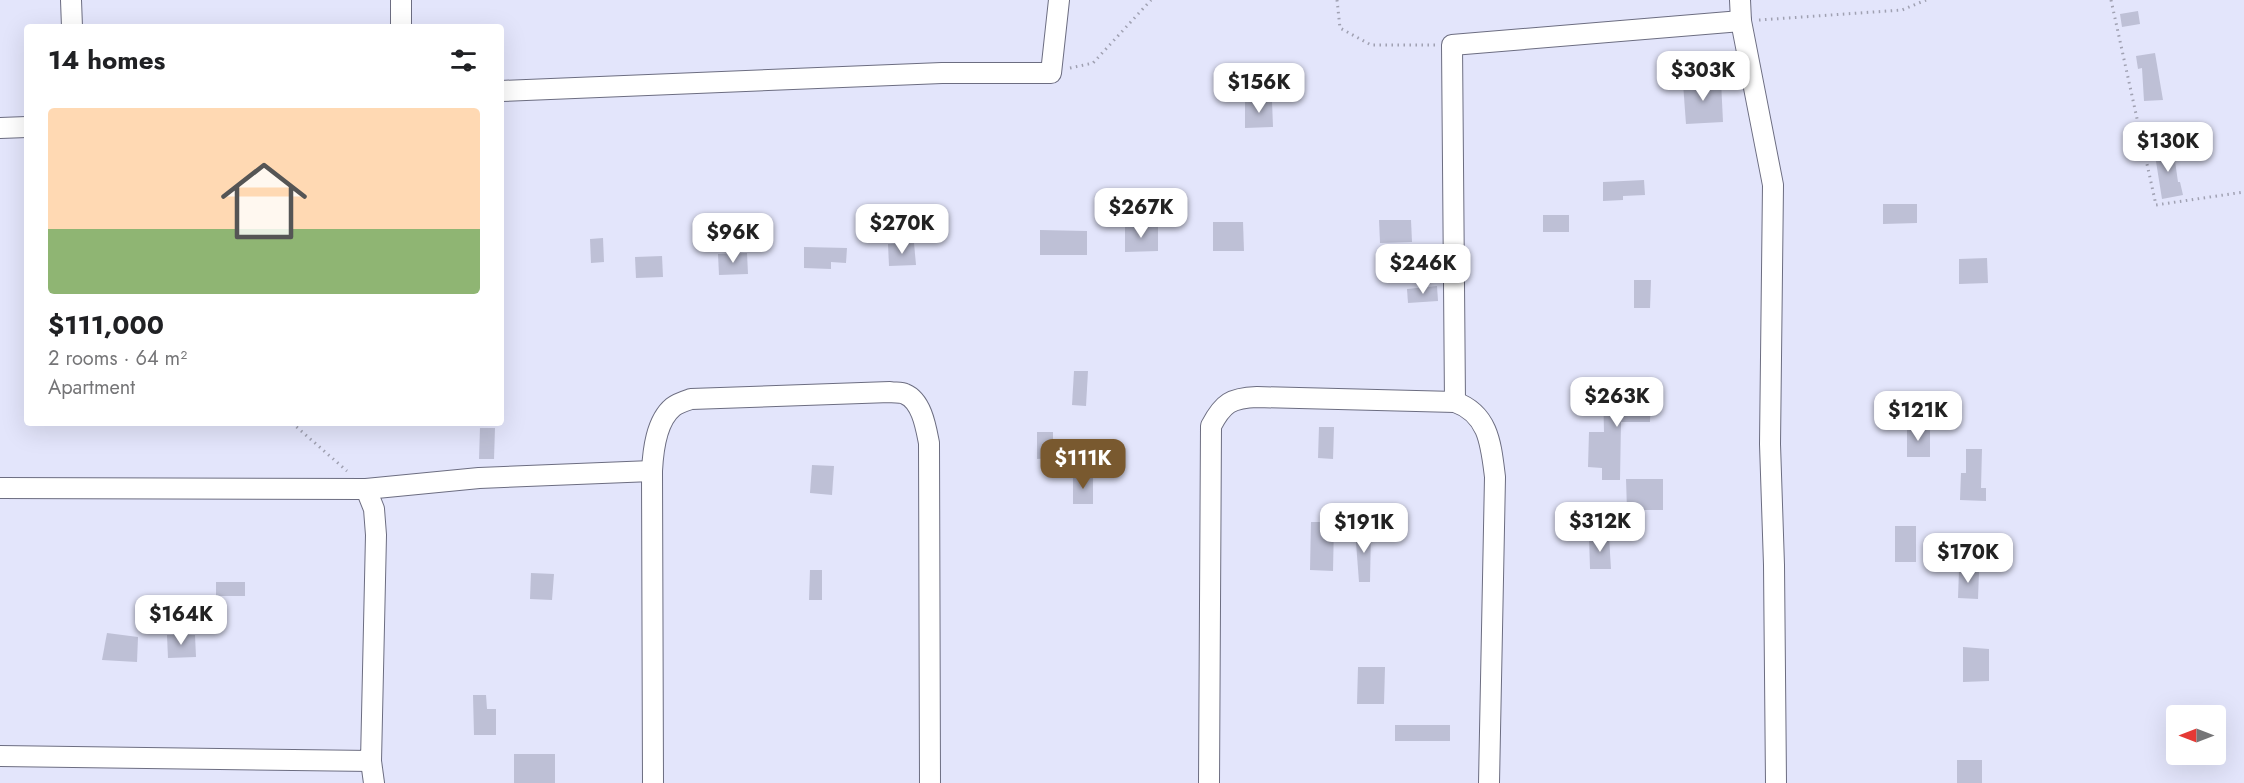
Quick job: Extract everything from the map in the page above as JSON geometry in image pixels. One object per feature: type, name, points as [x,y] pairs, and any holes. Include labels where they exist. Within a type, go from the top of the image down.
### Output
[{"type":"street","points":[[71,0],[72,24]]},
{"type":"street","points":[[401,0],[401,24]]},
{"type":"street","points":[[504,91],[942,73],[1052,73],[1059,0]]},
{"type":"street","points":[[1740,0],[1741,21],[1773,185],[1770,444],[1774,565],[1776,783]]},
{"type":"street","points":[[1455,402],[1452,45],[1741,21]]},
{"type":"street","points":[[0,128],[24,127]]},
{"type":"street","points":[[653,783],[652,471],[657,435],[665,415],[674,406],[691,399],[890,392],[906,394],[916,402],[924,421],[929,443],[930,783]]},
{"type":"street","points":[[1209,783],[1211,426],[1218,412],[1230,401],[1257,397],[1455,402],[1467,407],[1479,418],[1492,446],[1495,477],[1489,783]]},
{"type":"street","points":[[0,488],[366,489],[480,478],[652,471]]},
{"type":"street","points":[[366,489],[374,509],[376,536],[371,761],[374,783]]},
{"type":"street","points":[[0,756],[371,761]]},
{"type":"path","points":[[1052,73],[1093,63],[1151,0]]},
{"type":"path","points":[[1337,0],[1340,28],[1371,45],[1452,45]]},
{"type":"path","points":[[1741,21],[1902,10],[1926,0]]},
{"type":"path","points":[[2111,0],[2156,205],[2244,192]]},
{"type":"path","points":[[295,426],[366,489]]},
{"type":"building","points":[[2138,11],[2140,24],[2122,27],[2120,14]]},
{"type":"building","points":[[2155,53],[2163,100],[2144,101],[2142,68],[2138,69],[2136,56]]},
{"type":"building","points":[[1721,81],[1723,122],[1686,124],[1683,83]]},
{"type":"building","points":[[1245,101],[1272,101],[1273,127],[1245,128]]},
{"type":"building","points":[[2173,147],[2178,182],[2180,182],[2183,195],[2162,199],[2154,149]]},
{"type":"building","points":[[1644,180],[1645,195],[1623,196],[1623,200],[1603,201],[1603,182]]},
{"type":"building","points":[[1883,204],[1917,204],[1917,223],[1883,224]]},
{"type":"building","points":[[1543,215],[1569,215],[1569,232],[1543,232]]},
{"type":"building","points":[[1379,220],[1411,220],[1412,242],[1380,243]]},
{"type":"building","points":[[1213,222],[1243,222],[1244,251],[1213,251]]},
{"type":"building","points":[[1125,227],[1158,227],[1158,251],[1125,252]]},
{"type":"building","points":[[1040,230],[1087,231],[1087,255],[1040,255]]},
{"type":"building","points":[[603,238],[604,262],[591,263],[590,239]]},
{"type":"building","points":[[914,243],[916,265],[889,266],[888,244]]},
{"type":"building","points":[[804,247],[847,248],[846,263],[831,262],[831,269],[804,268]]},
{"type":"building","points":[[747,253],[748,274],[719,275],[718,254]]},
{"type":"building","points":[[662,256],[663,277],[636,278],[635,257]]},
{"type":"building","points":[[1987,258],[1988,283],[1959,284],[1959,259]]},
{"type":"building","points":[[1634,280],[1651,280],[1650,308],[1634,308]]},
{"type":"building","points":[[1437,286],[1438,301],[1408,303],[1407,289]]},
{"type":"building","points":[[1074,371],[1088,371],[1086,406],[1072,405]]},
{"type":"building","points":[[1651,388],[1650,422],[1621,422],[1620,480],[1602,480],[1602,468],[1588,467],[1589,432],[1604,432],[1603,389]]},
{"type":"building","points":[[1907,426],[1930,426],[1930,457],[1907,457]]},
{"type":"building","points":[[1319,427],[1334,427],[1333,459],[1318,458]]},
{"type":"building","points":[[480,428],[495,428],[494,459],[479,459]]},
{"type":"building","points":[[1037,432],[1053,432],[1053,458],[1037,459]]},
{"type":"building","points":[[1966,449],[1982,449],[1981,488],[1986,488],[1986,501],[1960,500],[1961,473],[1966,473]]},
{"type":"building","points":[[812,465],[834,466],[832,495],[810,493]]},
{"type":"building","points":[[1073,477],[1093,477],[1093,504],[1073,504]]},
{"type":"building","points":[[1626,479],[1663,479],[1663,510],[1627,510]]},
{"type":"building","points":[[1311,522],[1334,522],[1333,571],[1310,570]]},
{"type":"building","points":[[1895,526],[1916,526],[1916,562],[1895,562]]},
{"type":"building","points":[[1355,529],[1371,530],[1370,582],[1359,582]]},
{"type":"building","points":[[1589,536],[1609,536],[1611,569],[1590,569]]},
{"type":"building","points":[[810,570],[822,570],[822,600],[809,600]]},
{"type":"building","points":[[1959,570],[1979,571],[1978,599],[1958,598]]},
{"type":"building","points":[[531,573],[554,574],[552,600],[530,599]]},
{"type":"building","points":[[216,582],[245,582],[245,596],[216,596]]},
{"type":"building","points":[[107,633],[138,637],[137,662],[102,660]]},
{"type":"building","points":[[167,635],[195,635],[196,657],[168,658]]},
{"type":"building","points":[[1963,647],[1989,649],[1989,681],[1963,682]]},
{"type":"building","points":[[1358,667],[1385,667],[1384,704],[1357,704]]},
{"type":"building","points":[[473,695],[486,695],[487,709],[496,709],[496,735],[474,735]]},
{"type":"building","points":[[1395,725],[1450,725],[1450,741],[1395,741]]},
{"type":"building","points":[[514,754],[555,754],[555,783],[514,783]]},
{"type":"building","points":[[1957,760],[1982,760],[1982,783],[1957,783]]}]
